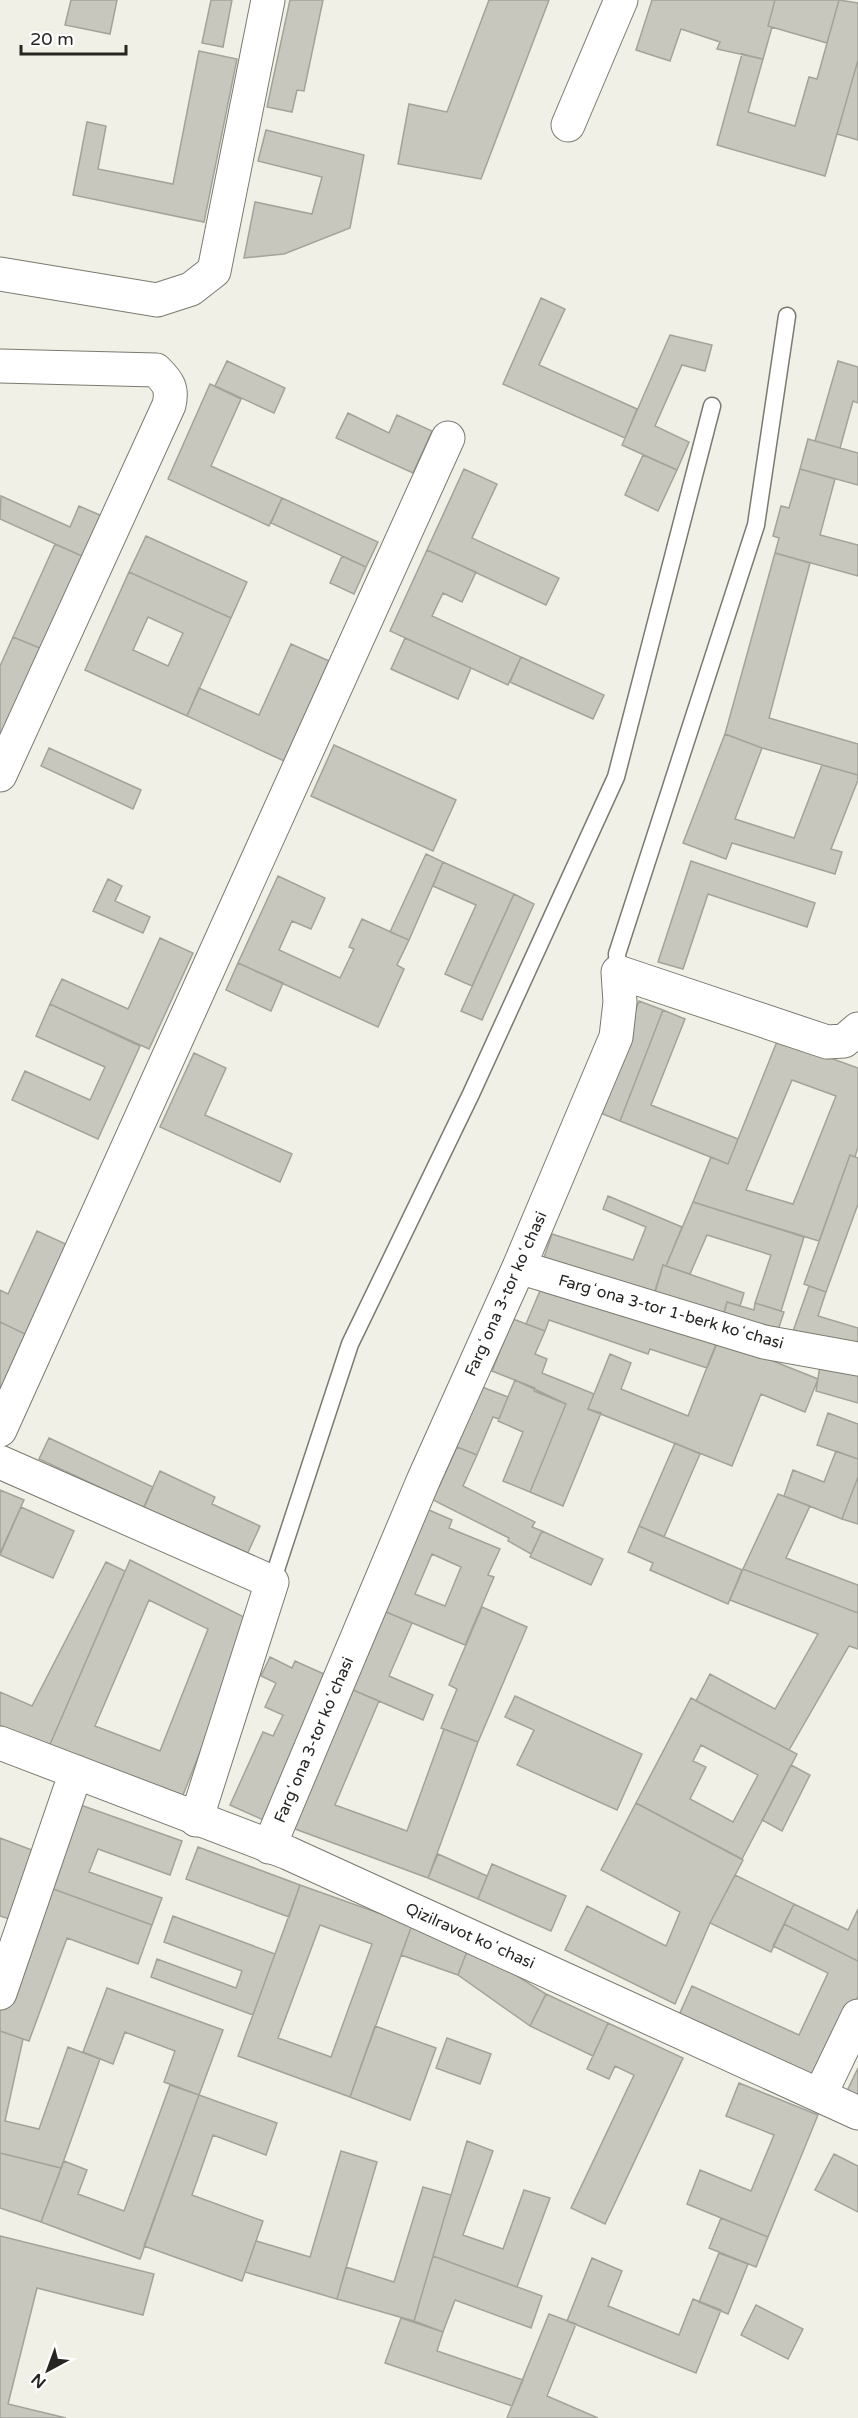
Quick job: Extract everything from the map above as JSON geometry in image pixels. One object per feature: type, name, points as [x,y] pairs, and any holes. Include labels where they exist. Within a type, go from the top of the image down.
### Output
[{"type":"street","points":[[0,274],[157,300],[191,289],[214,271],[268,0]]},
{"type":"street","points":[[568,125],[621,0]]},
{"type":"street","points":[[0,366],[156,370],[168,382],[172,391],[169,405],[0,775]]},
{"type":"street","points":[[0,1430],[448,438]]},
{"type":"street","points":[[618,972],[827,1042],[844,1041],[858,1029]]},
{"type":"street","name":"Fargʻona 3-tor koʻchasi","points":[[269,1847],[423,1481],[519,1267],[616,1037],[620,1002],[618,972]]},
{"type":"street","name":"Fargʻona 3-tor 1-berk koʻchasi","points":[[519,1267],[764,1342],[858,1359]]},
{"type":"street","points":[[0,1462],[272,1582],[196,1820]]},
{"type":"street","name":"Qizilravot koʻchasi","points":[[0,1743],[269,1847],[858,2113]]},
{"type":"street","points":[[0,1993],[76,1773]]},
{"type":"street","points":[[820,2095],[858,2016]]},
{"type":"lane","points":[[618,972],[617,954],[756,525],[787,316]]},
{"type":"lane","points":[[272,1582],[350,1344],[471,1094],[616,777],[712,406]]},
{"type":"building","points":[[71,0],[117,0],[110,34],[65,25]]},
{"type":"building","points":[[211,0],[232,0],[223,47],[202,43]]},
{"type":"building","points":[[290,0],[323,0],[304,91],[297,90],[292,112],[267,107]]},
{"type":"building","points":[[489,0],[549,0],[481,179],[398,164],[409,104],[447,112]]},
{"type":"building","points":[[652,0],[775,0],[768,26],[772,27],[763,59],[717,49],[720,42],[681,29],[670,61],[636,50]]},
{"type":"building","points":[[775,0],[839,0],[827,43],[768,26]]},
{"type":"building","points":[[839,0],[858,3],[858,60],[825,176],[717,145],[742,54],[763,59],[748,112],[795,126],[809,77],[817,79]]},
{"type":"building","points":[[199,51],[237,59],[204,222],[73,195],[87,122],[106,126],[98,169],[173,184]]},
{"type":"building","points":[[858,60],[858,140],[837,134]]},
{"type":"building","points":[[266,130],[364,155],[350,228],[284,254],[244,258],[255,202],[312,214],[322,177],[258,161]]},
{"type":"building","points":[[541,298],[565,309],[539,365],[637,409],[625,438],[503,384]]},
{"type":"building","points":[[670,335],[712,345],[705,371],[682,365],[655,426],[689,442],[677,470],[622,445]]},
{"type":"building","points":[[227,361],[285,388],[274,413],[215,386]]},
{"type":"building","points":[[838,361],[858,367],[858,403],[853,401],[840,448],[815,441]]},
{"type":"building","points":[[210,384],[241,399],[211,466],[282,498],[269,526],[168,479]]},
{"type":"building","points":[[348,413],[389,433],[397,415],[432,431],[413,473],[336,438]]},
{"type":"building","points":[[808,439],[858,453],[858,485],[800,469]]},
{"type":"building","points":[[643,455],[677,470],[658,511],[625,495]]},
{"type":"building","points":[[464,469],[497,484],[472,538],[559,578],[546,605],[427,550]]},
{"type":"building","points":[[800,469],[835,479],[820,535],[858,545],[858,576],[775,553],[779,538],[773,536],[781,506],[789,508]]},
{"type":"building","points":[[1,496],[70,527],[79,506],[102,516],[84,557],[0,519]]},
{"type":"building","points":[[282,498],[378,542],[366,567],[271,523]]},
{"type":"building","points":[[146,536],[247,582],[231,618],[129,572]]},
{"type":"building","points":[[55,544],[84,557],[42,649],[13,637]]},
{"type":"building","points":[[427,550],[476,572],[462,602],[443,593],[432,616],[521,657],[508,685],[390,631]]},
{"type":"building","points":[[775,553],[810,563],[769,718],[858,744],[858,775],[762,748],[725,734]]},
{"type":"building","points":[[342,556],[366,567],[354,594],[330,583]]},
{"type":"building","points":[[129,572],[231,618],[187,716],[85,670]],"holes":[[[148,617],[183,633],[168,666],[133,650]]]},
{"type":"building","points":[[13,637],[42,649],[0,742],[0,666]]},
{"type":"building","points":[[405,638],[471,668],[458,699],[391,669]]},
{"type":"building","points":[[291,644],[329,661],[284,761],[187,716],[199,688],[259,715]]},
{"type":"building","points":[[521,657],[604,695],[593,719],[510,682]]},
{"type":"building","points":[[725,734],[762,748],[735,819],[794,838],[822,765],[858,775],[831,849],[842,852],[835,874],[732,843],[726,859],[683,843]]},
{"type":"building","points":[[334,745],[456,800],[433,851],[311,796]]},
{"type":"building","points":[[49,748],[141,790],[133,809],[41,766]]},
{"type":"building","points":[[426,854],[443,862],[409,940],[390,932]]},
{"type":"building","points":[[691,861],[815,903],[807,927],[708,894],[683,969],[658,962]]},
{"type":"building","points":[[443,862],[514,894],[472,986],[445,974],[476,905],[433,886]]},
{"type":"building","points":[[278,876],[325,898],[311,929],[292,921],[279,950],[340,978],[354,949],[349,947],[362,919],[409,940],[397,965],[404,969],[378,1027],[238,963]]},
{"type":"building","points":[[108,879],[122,886],[115,901],[150,917],[143,933],[93,911]]},
{"type":"building","points":[[514,894],[534,904],[482,1020],[461,1011]]},
{"type":"building","points":[[160,938],[193,953],[149,1049],[50,1004],[62,979],[128,1009]]},
{"type":"building","points":[[238,963],[283,983],[271,1011],[226,990]]},
{"type":"building","points":[[639,1001],[663,1010],[620,1121],[596,1111]]},
{"type":"building","points":[[50,1004],[140,1046],[98,1139],[12,1100],[25,1071],[90,1100],[105,1067],[36,1036]]},
{"type":"building","points":[[663,1010],[685,1019],[651,1105],[738,1139],[728,1164],[620,1121]]},
{"type":"building","points":[[778,1039],[858,1068],[858,1147],[855,1157],[850,1155],[819,1241],[693,1202],[711,1157],[728,1164]],"holes":[[[792,1080],[836,1096],[793,1204],[746,1190]]]},
{"type":"building","points":[[194,1053],[226,1068],[205,1115],[292,1154],[280,1182],[160,1127]]},
{"type":"building","points":[[850,1155],[858,1158],[858,1204],[826,1292],[804,1284]]},
{"type":"building","points":[[608,1196],[682,1227],[666,1266],[663,1265],[651,1304],[540,1269],[552,1234],[633,1260],[646,1227],[603,1209]]},
{"type":"building","points":[[693,1202],[804,1237],[781,1311],[755,1303],[771,1255],[707,1235],[690,1274],[666,1266]]},
{"type":"building","points":[[37,1231],[68,1245],[27,1335],[0,1322],[0,1290],[8,1294]]},
{"type":"building","points":[[663,1265],[744,1293],[740,1306],[727,1302],[723,1317],[654,1296]]},
{"type":"building","points":[[545,1279],[718,1341],[707,1368],[650,1349],[648,1354],[549,1320],[545,1331],[526,1324]]},
{"type":"building","points":[[809,1286],[826,1292],[818,1316],[858,1328],[858,1349],[791,1337]]},
{"type":"building","points":[[727,1302],[754,1310],[755,1303],[784,1312],[775,1339],[721,1322]]},
{"type":"building","points":[[513,1319],[545,1331],[535,1354],[547,1359],[542,1373],[594,1394],[588,1409],[601,1413],[563,1506],[530,1492],[566,1404],[534,1391],[535,1388],[492,1371]]},
{"type":"building","points":[[0,1322],[27,1335],[0,1394]]},
{"type":"building","points":[[718,1339],[818,1379],[805,1412],[761,1394],[732,1466],[588,1409],[610,1354],[631,1363],[621,1389],[688,1416]]},
{"type":"building","points":[[821,1359],[858,1365],[858,1403],[816,1391]]},
{"type":"building","points":[[515,1380],[566,1404],[530,1492],[503,1481],[523,1432],[498,1421]]},
{"type":"building","points":[[477,1385],[508,1397],[499,1419],[493,1417],[477,1455],[452,1445]]},
{"type":"building","points":[[828,1413],[858,1424],[858,1459],[817,1445]]},
{"type":"building","points":[[49,1438],[153,1487],[144,1508],[39,1459]]},
{"type":"building","points":[[675,1443],[700,1454],[664,1537],[639,1526]]},
{"type":"building","points":[[457,1447],[477,1455],[463,1486],[535,1522],[532,1527],[542,1531],[531,1554],[508,1541],[509,1538],[433,1500]]},
{"type":"building","points":[[836,1451],[858,1459],[858,1477],[842,1519],[784,1496],[793,1470],[824,1482]]},
{"type":"building","points":[[160,1471],[215,1497],[212,1504],[260,1526],[245,1559],[142,1511]]},
{"type":"building","points":[[858,1477],[858,1524],[842,1519]]},
{"type":"building","points":[[0,1490],[24,1500],[0,1553]]},
{"type":"building","points":[[778,1494],[810,1506],[786,1558],[858,1585],[858,1613],[743,1569]]},
{"type":"building","points":[[21,1507],[74,1531],[53,1578],[0,1555]]},
{"type":"building","points":[[422,1507],[452,1520],[449,1528],[500,1549],[488,1575],[494,1577],[465,1645],[379,1609]],"holes":[[[432,1554],[461,1567],[445,1606],[415,1594]]]},
{"type":"building","points":[[639,1526],[742,1570],[728,1604],[650,1570],[653,1563],[628,1552]]},
{"type":"building","points":[[542,1531],[603,1559],[591,1585],[530,1557]]},
{"type":"building","points":[[130,1560],[252,1621],[181,1800],[48,1749]],"holes":[[[149,1600],[208,1629],[160,1751],[95,1726]]]},
{"type":"building","points":[[106,1562],[125,1571],[48,1749],[0,1730],[0,1692],[32,1706]]},
{"type":"building","points":[[743,1569],[858,1613],[858,1649],[849,1646],[789,1750],[696,1701],[710,1674],[775,1709],[818,1634],[730,1600]]},
{"type":"building","points":[[482,1607],[527,1627],[478,1742],[441,1728],[457,1689],[449,1685]]},
{"type":"building","points":[[379,1609],[412,1623],[389,1676],[433,1695],[423,1720],[346,1687]]},
{"type":"building","points":[[270,1657],[292,1668],[295,1661],[335,1679],[270,1823],[230,1805],[263,1732],[273,1736],[283,1715],[265,1707],[276,1683],[261,1676]]},
{"type":"building","points":[[346,1687],[379,1701],[335,1805],[407,1831],[444,1729],[478,1742],[428,1878],[287,1826]]},
{"type":"building","points":[[515,1696],[642,1754],[617,1810],[517,1765],[534,1730],[505,1717]]},
{"type":"building","points":[[691,1698],[797,1754],[742,1859],[636,1803]],"holes":[[[701,1745],[758,1775],[733,1822],[690,1799],[706,1767],[693,1761]]]},
{"type":"building","points":[[791,1765],[810,1775],[782,1831],[762,1820]]},
{"type":"building","points":[[75,1803],[182,1841],[170,1875],[98,1849],[89,1872],[162,1898],[152,1925],[45,1886]]},
{"type":"building","points":[[636,1803],[743,1860],[710,1923],[675,2004],[565,1950],[587,1906],[666,1946],[680,1912],[601,1870]]},
{"type":"building","points":[[0,1838],[37,1852],[13,1920],[0,1916]]},
{"type":"building","points":[[198,1847],[300,1885],[289,1917],[186,1879]]},
{"type":"building","points":[[438,1854],[487,1876],[478,1899],[428,1878]]},
{"type":"building","points":[[492,1864],[566,1896],[551,1931],[478,1899]]},
{"type":"building","points":[[735,1875],[794,1904],[771,1952],[710,1923]]},
{"type":"building","points":[[300,1885],[412,1925],[350,2097],[238,2056]],"holes":[[[320,1925],[372,1944],[331,2057],[278,2038]]]},
{"type":"building","points":[[45,1886],[152,1925],[138,1964],[67,1938],[29,2041],[0,2031],[0,2011]]},
{"type":"building","points":[[794,1904],[848,1930],[858,1909],[858,1961],[784,1924]]},
{"type":"building","points":[[173,1916],[275,1954],[253,2015],[151,1977],[157,1959],[236,1988],[242,1971],[164,1942]]},
{"type":"building","points":[[784,1924],[858,1961],[858,1996],[818,2078],[679,2015],[692,1986],[799,2035],[828,1973],[773,1946]]},
{"type":"building","points":[[412,1925],[469,1946],[458,1975],[401,1955]]},
{"type":"building","points":[[469,1946],[546,1994],[530,2026],[458,1975]]},
{"type":"building","points":[[107,1988],[223,2030],[199,2095],[164,2082],[175,2051],[125,2032],[113,2064],[83,2052]]},
{"type":"building","points":[[546,1994],[608,2023],[593,2056],[530,2026]]},
{"type":"building","points":[[608,2023],[683,2058],[605,2224],[571,2208],[634,2075],[615,2066],[609,2079],[587,2069]]},
{"type":"building","points":[[375,2026],[436,2048],[410,2120],[350,2097]]},
{"type":"building","points":[[0,2031],[23,2039],[5,2121],[39,2129],[68,2047],[100,2059],[61,2168],[0,2153]]},
{"type":"building","points":[[447,2038],[491,2054],[480,2084],[436,2068]]},
{"type":"building","points":[[858,2068],[858,2099],[846,2093]]},
{"type":"building","points":[[739,2083],[818,2115],[768,2237],[687,2204],[700,2170],[751,2191],[774,2135],[726,2116]]},
{"type":"building","points":[[170,2085],[199,2095],[140,2259],[41,2222],[64,2161],[87,2170],[78,2194],[124,2211]]},
{"type":"building","points":[[199,2095],[277,2123],[266,2155],[213,2135],[192,2195],[263,2221],[242,2281],[144,2246]]},
{"type":"building","points":[[467,2141],[493,2151],[463,2235],[503,2249],[524,2190],[550,2198],[517,2287],[433,2256]]},
{"type":"building","points":[[341,2151],[377,2162],[337,2299],[245,2272],[256,2241],[310,2257]]},
{"type":"building","points":[[0,2153],[61,2168],[41,2222],[0,2208]]},
{"type":"building","points":[[834,2154],[858,2166],[858,2212],[815,2190]]},
{"type":"building","points":[[423,2187],[451,2195],[414,2321],[337,2299],[346,2267],[394,2282]]},
{"type":"building","points":[[721,2218],[768,2237],[756,2267],[709,2248]]},
{"type":"building","points":[[0,2236],[154,2274],[143,2315],[37,2288],[8,2404],[66,2418],[0,2418]]},
{"type":"building","points":[[719,2253],[748,2264],[728,2314],[699,2302]]},
{"type":"building","points":[[433,2256],[542,2296],[531,2328],[455,2300],[443,2332],[414,2321]]},
{"type":"building","points":[[592,2258],[622,2271],[608,2306],[679,2335],[693,2299],[721,2310],[696,2373],[567,2321]]},
{"type":"building","points":[[756,2305],[803,2329],[788,2359],[741,2335]]},
{"type":"building","points":[[549,2314],[576,2324],[547,2396],[598,2418],[507,2418]]},
{"type":"building","points":[[401,2318],[443,2332],[437,2351],[523,2380],[512,2406],[385,2363]]}]
